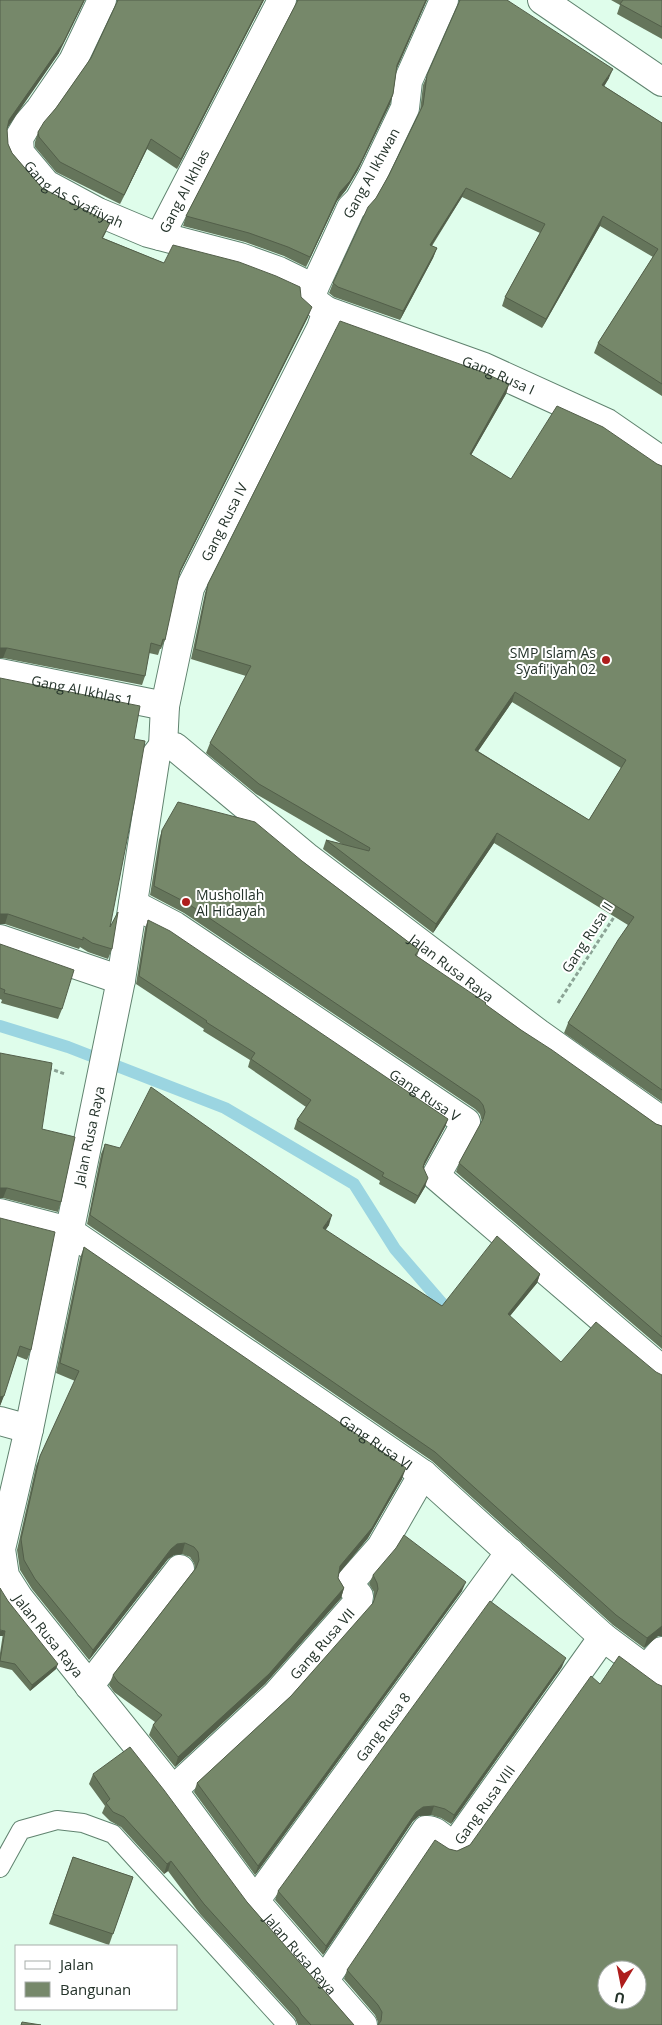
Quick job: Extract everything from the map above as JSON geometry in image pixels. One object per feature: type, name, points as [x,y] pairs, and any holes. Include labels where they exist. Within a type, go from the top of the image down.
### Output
[{"type":"street","name":"Gang As Syafiiyah","points":[[102,0],[73,61],[19,138],[20,153],[46,184],[98,212],[148,233],[160,236]]},
{"type":"street","name":"Gang Al Ikhlas","points":[[282,0],[160,236],[240,257],[279,271],[320,299]]},
{"type":"street","name":"Gang Al Ikhwan","points":[[320,299],[351,208],[359,200],[372,178],[405,108],[408,81],[444,0]]},
{"type":"street","points":[[542,0],[662,82]]},
{"type":"street","name":"Gang Rusa I","points":[[320,299],[484,367],[607,424],[662,461]]},
{"type":"street","name":"Gang Rusa IV","points":[[163,746],[165,706],[190,588],[321,328],[320,299]]},
{"type":"street","name":"Gang Al Ikhlas 1","points":[[0,672],[165,706]]},
{"type":"street","name":"Jalan Rusa Raya","points":[[363,2025],[255,1901],[173,1790],[9,1584],[5,1576],[1,1549],[29,1430],[114,1006],[121,980],[156,755],[163,746],[175,747],[308,858],[538,1033],[662,1121]]},
{"type":"street","name":"Gang Rusa V","points":[[133,904],[175,926],[466,1122],[436,1176],[662,1370]]},
{"type":"street","points":[[0,939],[121,980]]},
{"type":"street","name":"Gang Rusa VI","points":[[0,1213],[69,1231],[423,1474],[604,1637],[657,1667]]},
{"type":"street","points":[[0,1421],[29,1430]]},
{"type":"street","name":"Gang Rusa VII","points":[[173,1790],[276,1695],[358,1602],[359,1596],[350,1585],[350,1581],[382,1547],[423,1474]]},
{"type":"street","name":"Gang Rusa 8","points":[[255,1901],[510,1552]]},
{"type":"street","points":[[90,1686],[180,1569]]},
{"type":"street","name":"Gang Rusa VIII","points":[[324,1981],[426,1830],[432,1829],[447,1843],[453,1845],[457,1842],[604,1637]]},
{"type":"lane","points":[[0,1868],[21,1830],[57,1820],[84,1823],[113,1834],[287,2025]]},
{"type":"path","name":"Gang Rusa II","points":[[538,1033],[618,911]]},
{"type":"path","points":[[46,1068],[65,1073],[69,1082]]},
{"type":"building","points":[[0,0],[84,0],[63,43],[9,120],[7,129],[8,144],[12,153],[42,188],[110,223],[102,238],[164,263],[173,245],[239,262],[300,287],[301,297],[312,307],[180,571],[165,640],[163,639],[161,646],[151,643],[145,676],[0,648]]},
{"type":"building","points":[[118,0],[263,0],[181,159],[151,139],[124,195],[60,162],[39,137],[38,132],[91,58]]},
{"type":"building","points":[[298,0],[426,0],[397,65],[393,94],[362,160],[350,181],[340,192],[310,257],[249,233],[186,216]]},
{"type":"building","points":[[460,0],[507,0],[613,69],[602,85],[662,123],[662,384],[598,343],[658,249],[603,216],[546,319],[505,297],[545,224],[466,188],[430,245],[437,248],[403,311],[338,287],[333,283],[368,207],[376,198],[389,175],[423,105],[427,75]]},
{"type":"building","points":[[623,0],[662,0],[662,27],[620,4]]},
{"type":"building","points":[[340,321],[482,372],[509,384],[470,454],[511,479],[557,406],[603,427],[662,466],[662,1090],[568,1023],[634,917],[497,833],[436,924],[326,840],[369,851],[370,848],[259,784],[210,743],[251,666],[195,649],[208,584]],"holes":[[[515,692],[626,760],[589,820],[475,750]]]},
{"type":"building","points":[[0,678],[140,706],[134,739],[145,741],[110,927],[118,912],[112,949],[92,943],[83,937],[83,940],[8,914],[0,914]]},
{"type":"building","points":[[178,802],[255,822],[302,861],[419,950],[415,955],[656,1124],[662,1126],[662,1337],[459,1163],[483,1119],[485,1112],[479,1100],[187,903],[154,886],[162,830]]},
{"type":"building","points":[[148,920],[170,931],[448,1119],[425,1161],[423,1167],[428,1178],[418,1196],[382,1176],[384,1173],[297,1120],[311,1100],[251,1059],[255,1053],[139,976]]},
{"type":"building","points":[[0,944],[74,970],[62,1009],[4,993],[5,990],[0,988]]},
{"type":"building","points":[[0,1053],[52,1063],[42,1129],[75,1137],[61,1202],[7,1188],[0,1188]]},
{"type":"building","points":[[151,1087],[332,1215],[323,1228],[442,1306],[497,1236],[540,1274],[508,1314],[561,1362],[596,1322],[662,1375],[662,1626],[647,1638],[616,1615],[435,1452],[90,1215],[105,1144],[120,1148]]},
{"type":"building","points":[[0,1218],[55,1232],[31,1350],[20,1346],[4,1396],[0,1397]]},
{"type":"building","points":[[84,1247],[406,1468],[372,1528],[340,1566],[338,1578],[344,1588],[269,1674],[178,1757],[153,1725],[162,1715],[118,1682],[113,1675],[196,1568],[199,1560],[198,1552],[194,1547],[185,1543],[177,1544],[171,1549],[93,1650],[35,1579],[24,1560],[21,1539],[40,1456],[79,1371],[60,1363]]},
{"type":"building","points":[[404,1535],[466,1582],[258,1866],[197,1783],[291,1696],[373,1603],[378,1589],[373,1575],[396,1548]]},
{"type":"building","points":[[0,1588],[8,1601],[58,1664],[32,1685],[15,1664],[0,1661],[5,1631],[0,1630]]},
{"type":"building","points":[[490,1601],[566,1658],[454,1815],[445,1809],[434,1806],[423,1807],[416,1812],[326,1946],[278,1891]]},
{"type":"building","points":[[619,1656],[662,1686],[662,2025],[378,2025],[381,2021],[382,2012],[347,1970],[435,1840],[449,1849],[457,1851],[470,1845],[591,1676],[600,1684]]},
{"type":"building","points":[[130,1747],[247,1902],[354,2025],[311,2025],[298,2008],[204,1904],[171,1861],[167,1864],[124,1817],[113,1812],[106,1803],[110,1799],[93,1774]]},
{"type":"building","points":[[73,1857],[133,1877],[113,1934],[53,1914]]},
{"type":"building","points":[[22,2022],[41,2025],[21,2025]]},
{"type":"waterway","points":[[0,1026],[68,1047],[225,1108],[354,1184],[395,1249],[453,1316]]},
{"type":"place","name":"SMP Islam As Syafi'iyah 02","points":[[606,660]]},
{"type":"place","name":"Mushollah Al Hidayah","points":[[186,902]]}]
